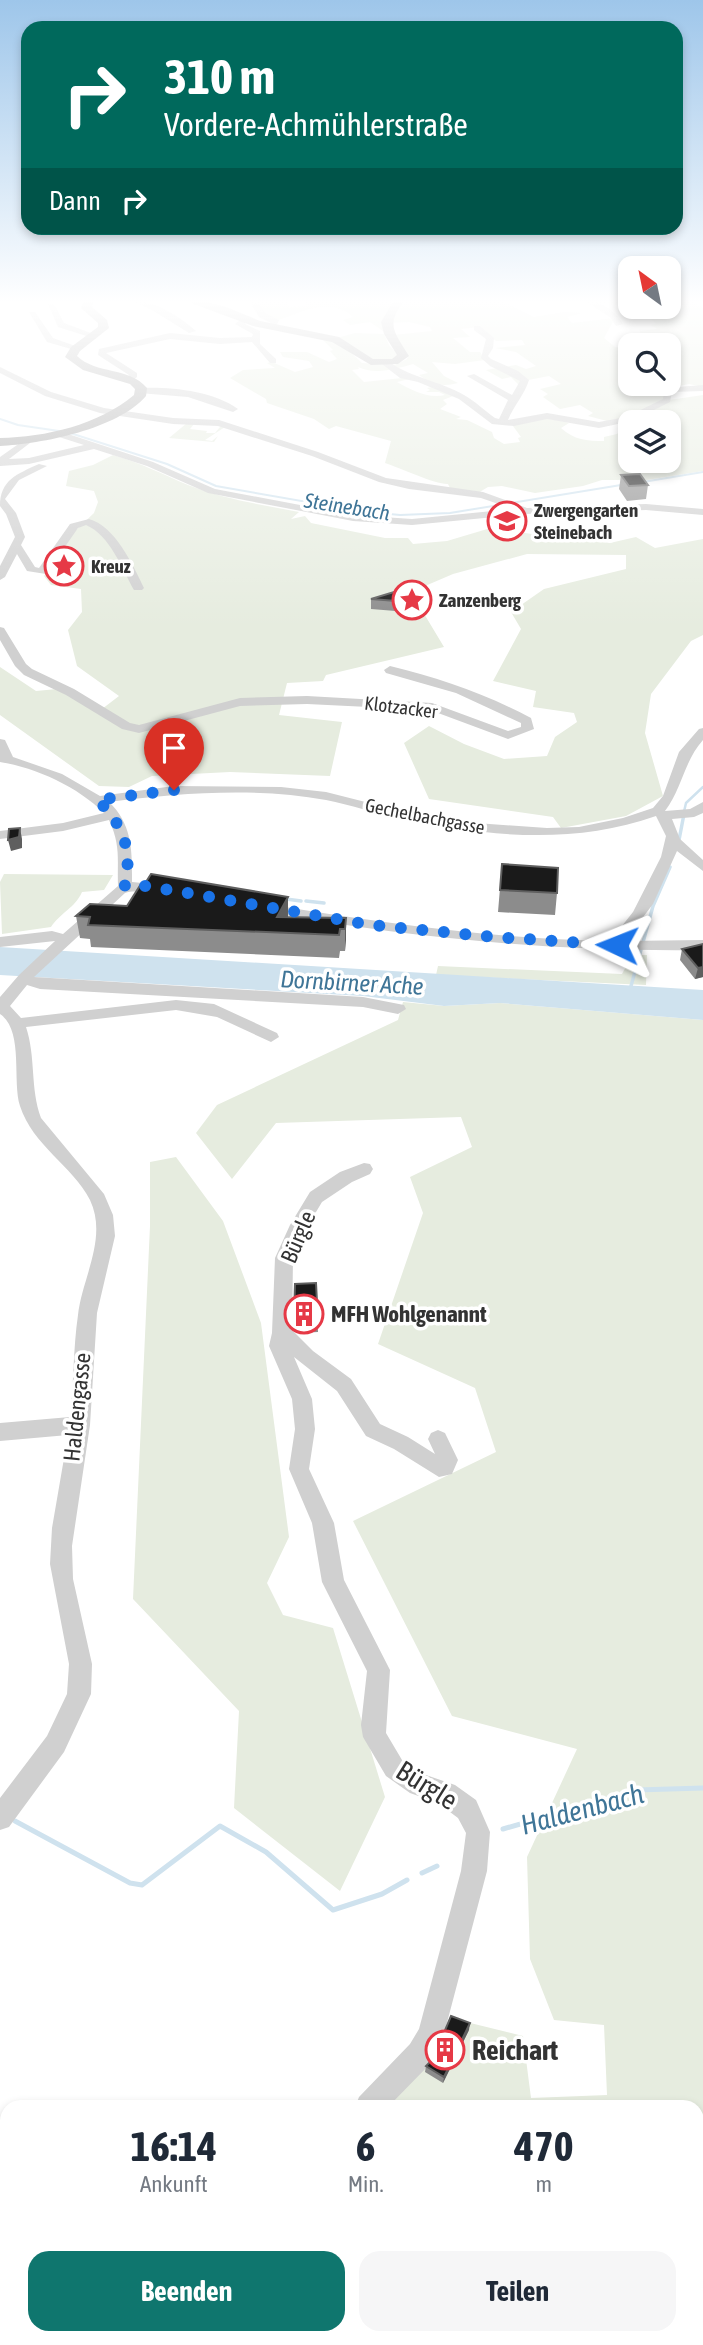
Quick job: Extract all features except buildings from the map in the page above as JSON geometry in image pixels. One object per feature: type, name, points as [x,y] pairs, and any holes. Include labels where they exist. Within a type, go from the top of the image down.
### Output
[{"type":"main road","points":[[0,442],[27,441],[67,433],[119,409]]},
{"type":"street","points":[[105,409],[173,421],[219,424],[315,454],[398,485],[471,493],[514,506]]},
{"type":"street","points":[[477,409],[489,419],[514,423],[547,416],[590,425],[618,421],[645,409]]},
{"type":"street","points":[[503,421],[508,409]]},
{"type":"street","points":[[67,433],[212,491],[353,519],[422,522],[514,506],[646,506],[703,512]]},
{"type":"street","points":[[0,463],[27,441]]},
{"type":"street","points":[[0,463],[69,453],[94,446]]},
{"type":"street","points":[[0,577],[17,546],[19,533],[11,513],[0,500],[15,478],[33,468],[67,458],[69,453]]},
{"type":"street","points":[[17,546],[31,569],[42,572],[74,526],[81,522],[90,522],[99,528],[132,574],[138,588]]},
{"type":"street","name":"Klotzacker","points":[[0,630],[21,666],[28,672],[70,692],[127,726],[139,729],[216,706],[240,702],[307,700],[417,705],[432,707],[509,735],[528,729],[527,721],[473,695],[430,679],[390,670]]},
{"type":"street","points":[[703,732],[685,752],[660,814],[667,821],[677,843],[703,867]]},
{"type":"street","points":[[0,743],[9,754],[3,758]]},
{"type":"street","points":[[3,758],[27,765],[97,800],[113,815],[128,860],[125,887]]},
{"type":"street","name":"Gechelbachgasse","points":[[97,800],[174,790],[281,792],[326,796],[450,824],[563,833],[660,814],[684,814],[703,806]]},
{"type":"street","points":[[0,835],[63,827],[113,815]]},
{"type":"street","points":[[617,945],[618,939],[636,919],[677,843]]},
{"type":"street","points":[[179,892],[147,886],[125,887],[23,980],[0,1007],[12,1013],[19,1023],[176,1005],[208,1008],[271,1037]]},
{"type":"street","points":[[250,905],[431,932],[617,945],[703,945]]},
{"type":"street","points":[[0,942],[52,936],[62,943]]},
{"type":"street","points":[[23,980],[40,984],[363,1002],[398,1009]]},
{"type":"street","points":[[153,989],[155,1008]]},
{"type":"street","name":"Haldengasse","points":[[0,1818],[71,1721],[80,1690],[78,1654],[61,1566],[65,1509],[80,1424],[90,1295],[105,1251],[107,1228],[101,1203],[92,1189],[42,1130],[30,1111],[24,1087],[19,1023]]},
{"type":"street","name":"Bürgle","points":[[364,1169],[316,1196],[284,1258],[282,1333],[279,1346],[302,1399],[305,1429],[299,1469],[323,1523],[332,1583],[379,1670],[373,1725],[375,1737],[394,1768],[419,1784],[446,1794],[467,1809],[478,1832],[474,1871],[431,2034],[420,2054],[376,2100]]},
{"type":"street","points":[[282,1333],[306,1357],[344,1385],[373,1430],[401,1443],[439,1468],[445,1468],[448,1460],[438,1439]]},
{"type":"street","points":[[0,1432],[80,1424]]},
{"type":"shaded area","points":[[286,409],[441,409],[461,417],[456,419],[467,420],[492,432],[494,438],[504,444],[520,442],[518,438],[521,437],[513,426],[533,419],[548,419],[569,423],[561,428],[586,440],[604,441],[604,437],[618,433],[618,473],[681,473],[681,410],[618,410],[618,421],[607,421],[588,416],[593,413],[587,409],[703,409],[703,471],[647,480],[602,480],[583,486],[535,493],[502,486],[488,487],[478,493],[450,488],[448,484],[385,463],[391,441],[336,426],[329,429],[314,419]]},
{"type":"shaded area","points":[[187,423],[194,424],[190,429],[207,431],[206,433],[215,433],[220,427],[225,427],[205,440],[212,441],[218,436],[214,442],[169,438]]},
{"type":"shaded area","points":[[113,455],[215,494],[299,512],[291,519],[305,516],[311,523],[385,538],[408,538],[413,544],[447,541],[494,527],[506,527],[513,531],[538,535],[556,533],[610,543],[636,537],[655,548],[703,539],[703,635],[691,641],[651,694],[645,733],[663,796],[626,816],[561,828],[553,817],[429,799],[404,743],[429,726],[464,744],[504,759],[547,756],[555,737],[577,722],[574,713],[533,707],[536,691],[493,681],[521,629],[511,612],[544,589],[626,569],[626,555],[527,554],[453,574],[411,592],[444,647],[326,675],[323,681],[287,683],[279,715],[342,722],[330,776],[230,772],[152,776],[129,787],[99,786],[0,715],[0,667],[36,691],[57,689],[102,709],[119,696],[77,666],[68,630],[82,612],[81,589],[51,585],[44,576],[73,533],[94,513],[98,502],[94,491],[66,486],[69,471],[93,465]]},
{"type":"shaded area","points":[[4,874],[113,875],[104,890],[82,892],[51,927],[2,934],[0,882]]},
{"type":"shaded area","points":[[632,955],[647,955],[646,985],[436,975],[438,966],[622,974]]},
{"type":"shaded area","points":[[403,1002],[444,1006],[500,1003],[703,1020],[703,2100],[392,2100],[454,2019],[523,2036],[531,2098],[607,2095],[604,2025],[554,2020],[530,1959],[527,1857],[577,1749],[452,1716],[353,1521],[496,1452],[475,1388],[378,1344],[423,1213],[410,1177],[472,1147],[461,1117],[276,1123],[232,1179],[196,1133],[217,1105],[398,1020]]},
{"type":"shaded area","points":[[176,1157],[223,1221],[261,1323],[289,1537],[267,1583],[283,1615],[333,1628],[385,1797],[340,1891],[234,1808],[239,1711],[133,1599],[150,1226],[150,1162]]},
{"type":"water","name":"Dornbirner Ache","points":[[0,947],[703,990],[703,1020],[500,1003],[444,1006],[363,996],[0,975]]},
{"type":"waterway","name":"Steinebach","points":[[0,419],[18,425],[59,431]]},
{"type":"waterway","name":"Steinebach","points":[[70,433],[167,464],[216,486],[359,511],[400,515],[450,513],[621,485]]},
{"type":"waterway","name":"Steinebach","points":[[643,482],[703,472]]},
{"type":"waterway","points":[[683,816],[686,803],[703,787]]},
{"type":"waterway","points":[[679,840],[684,814]]},
{"type":"waterway","points":[[631,986],[653,906],[670,867]]},
{"type":"waterway","points":[[286,899],[301,901]]},
{"type":"waterway","points":[[306,901],[324,903]]},
{"type":"waterway","name":"Haldenbach","points":[[503,1829],[637,1790],[703,1788]]},
{"type":"waterway","name":"Haldenbach","points":[[15,1821],[130,1883],[142,1885],[220,1826],[266,1852],[333,1910],[382,1894],[407,1880]]},
{"type":"waterway","name":"Haldenbach","points":[[422,1873],[437,1866]]},
{"type":"place","name":"Zwergengarten Steinebach","points":[[507,521]]},
{"type":"place","name":"Kreuz","points":[[64,566]]},
{"type":"place","name":"Zanzenberg","points":[[412,600]]},
{"type":"place","name":"MFH Wohlgenannt","points":[[304,1314]]},
{"type":"place","name":"Reichart","points":[[445,2050]]},
{"type":"route","points":[[174,790],[97,800],[113,815],[122,834],[128,860],[125,887],[147,886],[298,914],[431,932],[617,945]]}]
